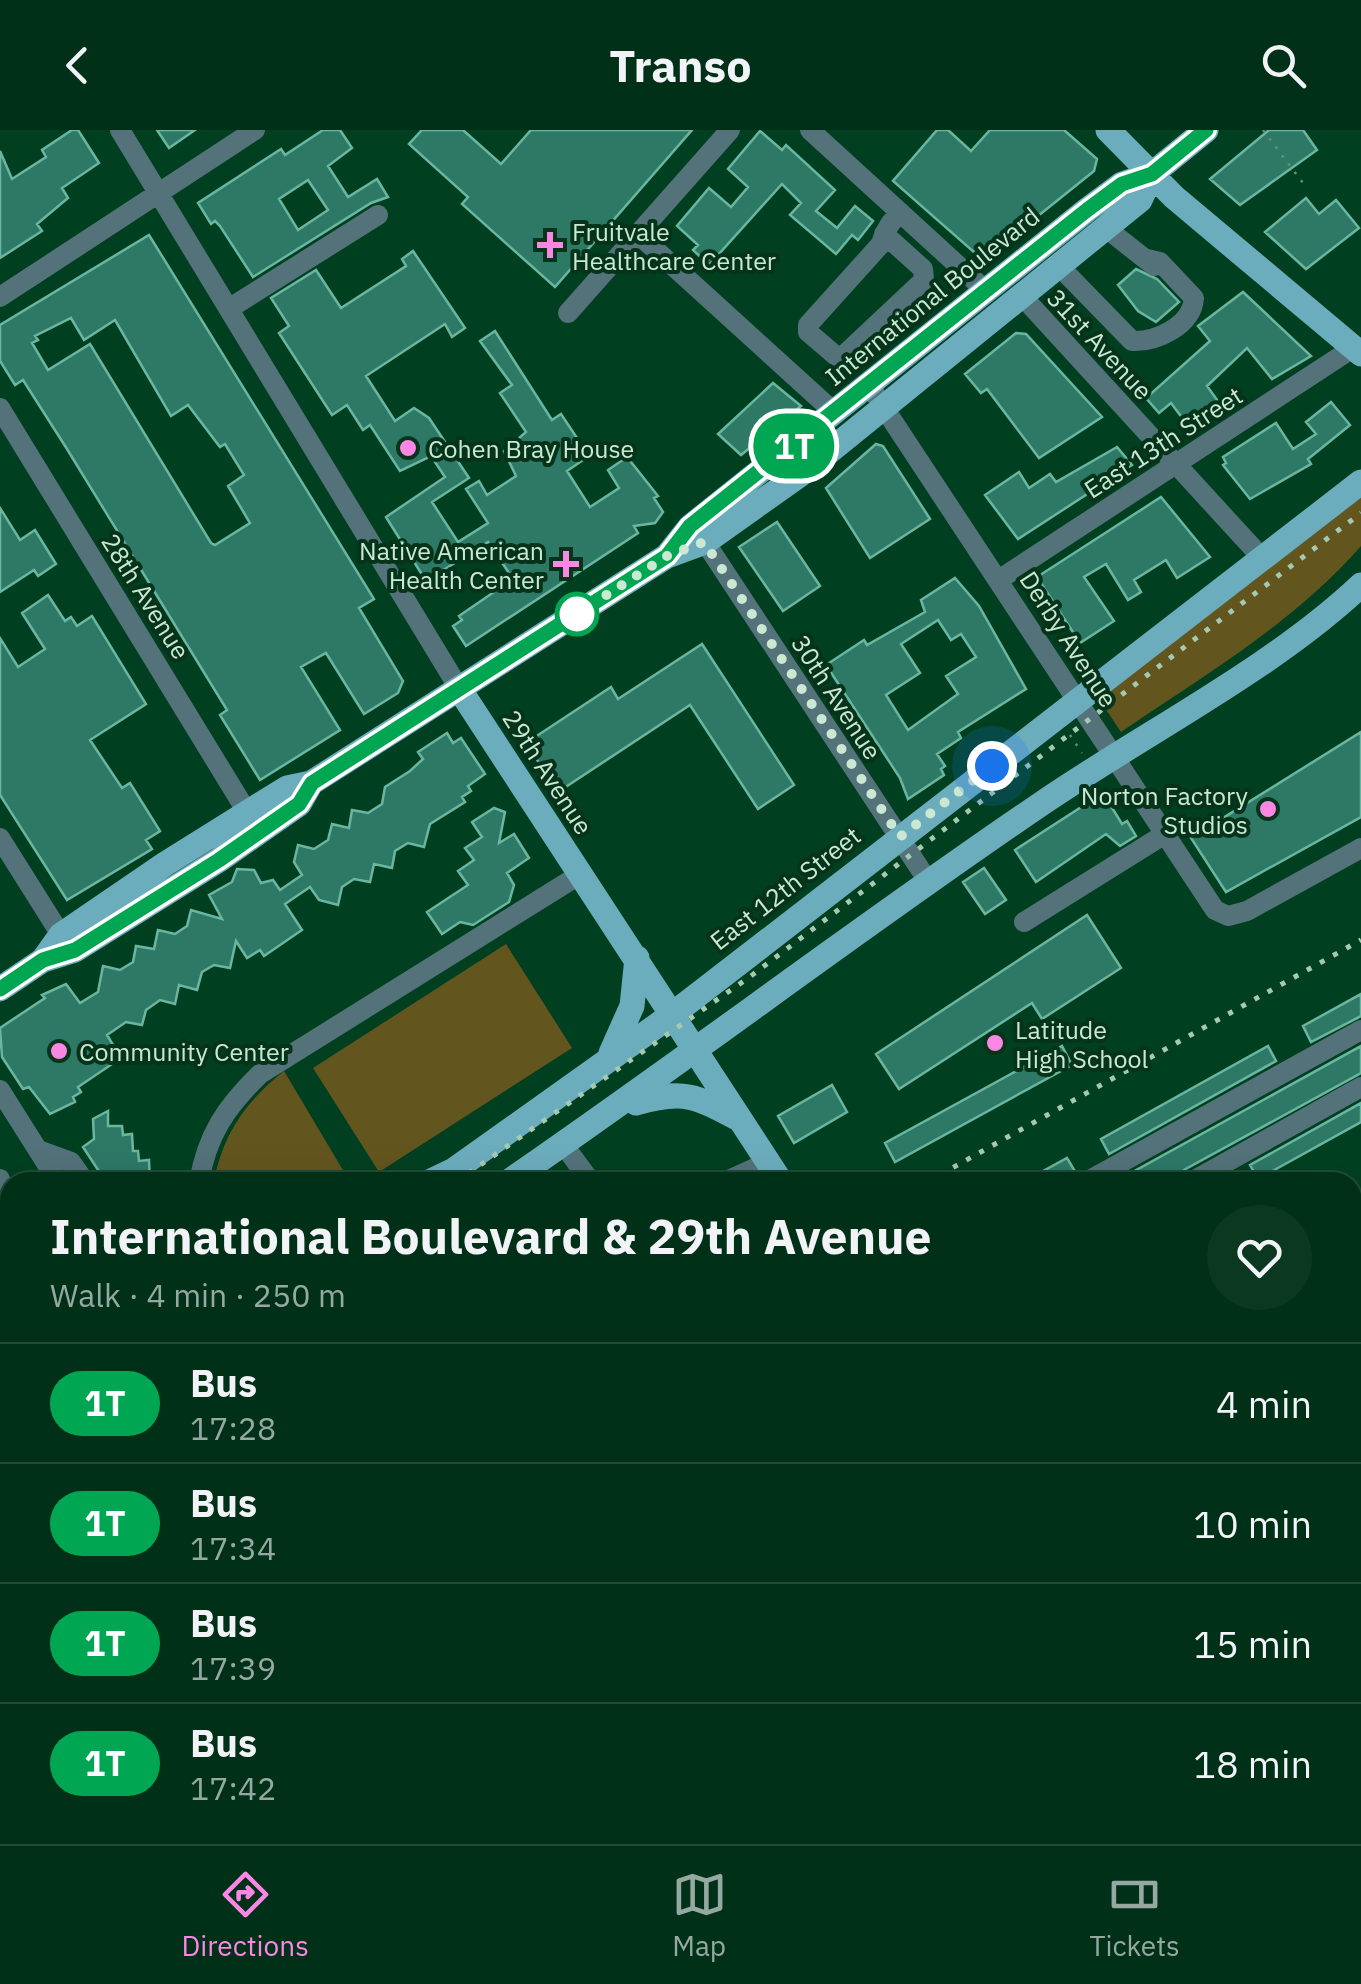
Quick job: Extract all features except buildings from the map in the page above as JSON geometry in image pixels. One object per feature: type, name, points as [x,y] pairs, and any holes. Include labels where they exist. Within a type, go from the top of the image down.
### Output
[{"type":"main road","points":[[1108,130],[1209,228],[1357,351]]},
{"type":"main road","name":"International Boulevard","points":[[667,556],[690,526],[1122,184],[1152,174],[1206,130]]},
{"type":"main road","name":"International Boulevard","points":[[43,960],[61,934],[247,812],[287,788],[312,783],[667,556],[704,542],[884,407],[1060,266],[1140,200],[1152,174]]},
{"type":"main road","name":"East 12th Street","points":[[444,1172],[673,1014],[1361,482]]},
{"type":"main road","points":[[1284,646],[1361,564]]},
{"type":"main road","points":[[523,1172],[698,1052],[928,880],[1114,754],[1284,646],[1361,585]]},
{"type":"main road","name":"29th Avenue","points":[[460,690],[775,1172]]},
{"type":"main road","name":"International Boulevard","points":[[0,988],[43,960],[75,950],[219,860],[299,804],[312,783]]},
{"type":"main road","points":[[607,1060],[632,1006],[637,958]]},
{"type":"main road","points":[[612,1111],[667,1094],[686,1094],[742,1120]]},
{"type":"street","name":"29th Avenue","points":[[120,130],[460,690]]},
{"type":"street","points":[[0,297],[255,130]]},
{"type":"street","points":[[568,313],[730,130]]},
{"type":"street","points":[[810,130],[986,292]]},
{"type":"street","points":[[884,234],[923,269],[924,280],[842,356],[836,356],[808,332],[808,325],[881,244],[884,234],[900,212]]},
{"type":"street","points":[[230,308],[378,215]]},
{"type":"street","points":[[1060,266],[1132,342],[1138,342],[1186,304],[1147,259],[1106,228]]},
{"type":"street","points":[[638,234],[835,413]]},
{"type":"street","name":"31st Avenue","points":[[1022,296],[1262,559]]},
{"type":"street","name":"East 13th Street","points":[[1000,579],[1357,351]]},
{"type":"street","name":"Derby Avenue","points":[[870,385],[1215,910],[1228,916],[1247,911],[1361,848]]},
{"type":"street","name":"28th Avenue","points":[[0,410],[247,812]]},
{"type":"street","name":"30th Avenue","points":[[704,542],[928,880]]},
{"type":"street","points":[[1024,922],[1165,834]]},
{"type":"street","points":[[0,838],[61,934]]},
{"type":"street","points":[[201,1172],[205,1146],[227,1106],[260,1074],[579,875]]},
{"type":"street","points":[[1104,1172],[1361,1030]]},
{"type":"street","points":[[1209,1172],[1361,1087]]},
{"type":"street","points":[[0,1090],[52,1172]]},
{"type":"street","points":[[564,1144],[584,1172]]},
{"type":"street","points":[[38,1150],[71,1162],[78,1172]]},
{"type":"path","points":[[1264,130],[1302,183]]},
{"type":"path","points":[[1066,729],[1084,756]]},
{"type":"shaded area","points":[[1361,497],[1361,546],[1335,574],[1278,624],[1121,732],[1099,699]]},
{"type":"shaded area","points":[[506,944],[572,1048],[379,1172],[313,1068]]},
{"type":"shaded area","points":[[284,1071],[344,1172],[216,1172],[230,1134],[258,1094]]},
{"type":"railway","points":[[470,1172],[751,976],[1361,513]]},
{"type":"railway","points":[[945,1172],[1361,940]]},
{"type":"bus line","name":"1T","points":[[0,989],[43,960],[75,950],[219,860],[299,804],[312,783],[667,556],[690,526],[1087,210],[1122,184],[1152,174],[1206,130]]},
{"type":"place","name":"Fruitvale Healthcare Center","points":[[550,245]]},
{"type":"place","name":"Cohen Bray House","points":[[408,448]]},
{"type":"place","name":"Native American Health Center","points":[[566,564]]},
{"type":"place","name":"Norton Factory Studios","points":[[1268,809]]},
{"type":"place","name":"Latitude High School","points":[[995,1043]]},
{"type":"place","name":"Community Center","points":[[59,1051]]},
{"type":"route","points":[[577,614],[569,619],[667,556],[704,542],[900,837],[992,766]]}]
